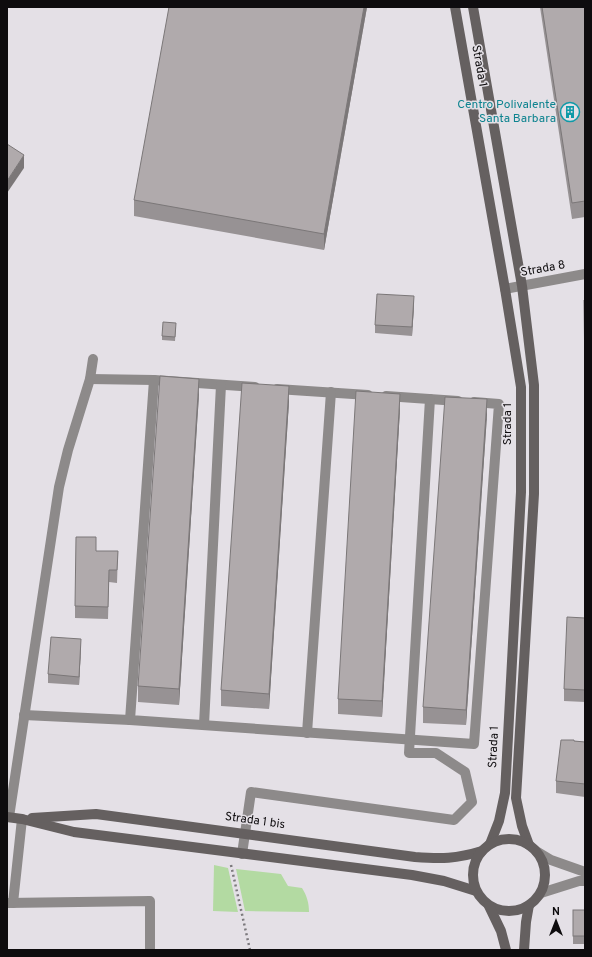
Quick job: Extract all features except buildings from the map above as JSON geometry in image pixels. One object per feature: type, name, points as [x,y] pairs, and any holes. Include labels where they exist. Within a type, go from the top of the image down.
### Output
[{"type":"street","name":"Strada 1","points":[[455,7],[521,388],[521,492],[505,793],[499,821],[490,844]]},
{"type":"street","name":"Strada 1","points":[[473,7],[522,286],[534,385],[534,494],[516,798],[522,826],[532,848]]},
{"type":"street","name":"Strada 8","points":[[505,289],[585,274]]},
{"type":"street","points":[[8,817],[59,487],[68,450],[90,379],[93,359]]},
{"type":"street","points":[[24,715],[130,720],[474,744],[499,404],[221,384],[154,380],[90,379]]},
{"type":"street","points":[[130,720],[154,380]]},
{"type":"street","points":[[204,725],[221,384]]},
{"type":"street","points":[[307,732],[331,392]]},
{"type":"street","points":[[242,854],[251,792],[454,820],[472,802],[465,772],[436,752],[409,752],[430,399]]},
{"type":"street","name":"Strada 1 bis","points":[[22,819],[96,814],[415,857],[444,859],[466,856],[482,851]]},
{"type":"street","name":"Strada 1 bis","points":[[8,817],[74,832],[444,881],[476,891]]},
{"type":"street","points":[[22,819],[10,903],[150,901],[150,950]]},
{"type":"street","points":[[532,848],[540,857],[545,871],[544,886],[536,900],[520,910],[509,912],[498,911],[481,900],[476,891],[472,873],[475,861],[482,851],[490,844],[505,839],[514,839],[532,848],[551,860],[585,872]]},
{"type":"street","points":[[541,893],[585,880]]},
{"type":"street","points":[[524,950],[526,922],[530,905]]},
{"type":"street","points":[[489,906],[501,931],[506,950]]},
{"type":"path","points":[[228,852],[250,950]]},
{"type":"green space","points":[[214,865],[228,868],[238,912],[213,911]]},
{"type":"green space","points":[[236,869],[281,874],[288,886],[302,888],[309,906],[309,912],[245,911]]},
{"type":"place","name":"Centro Polivalente Santa Barbara","points":[[570,112]]}]
